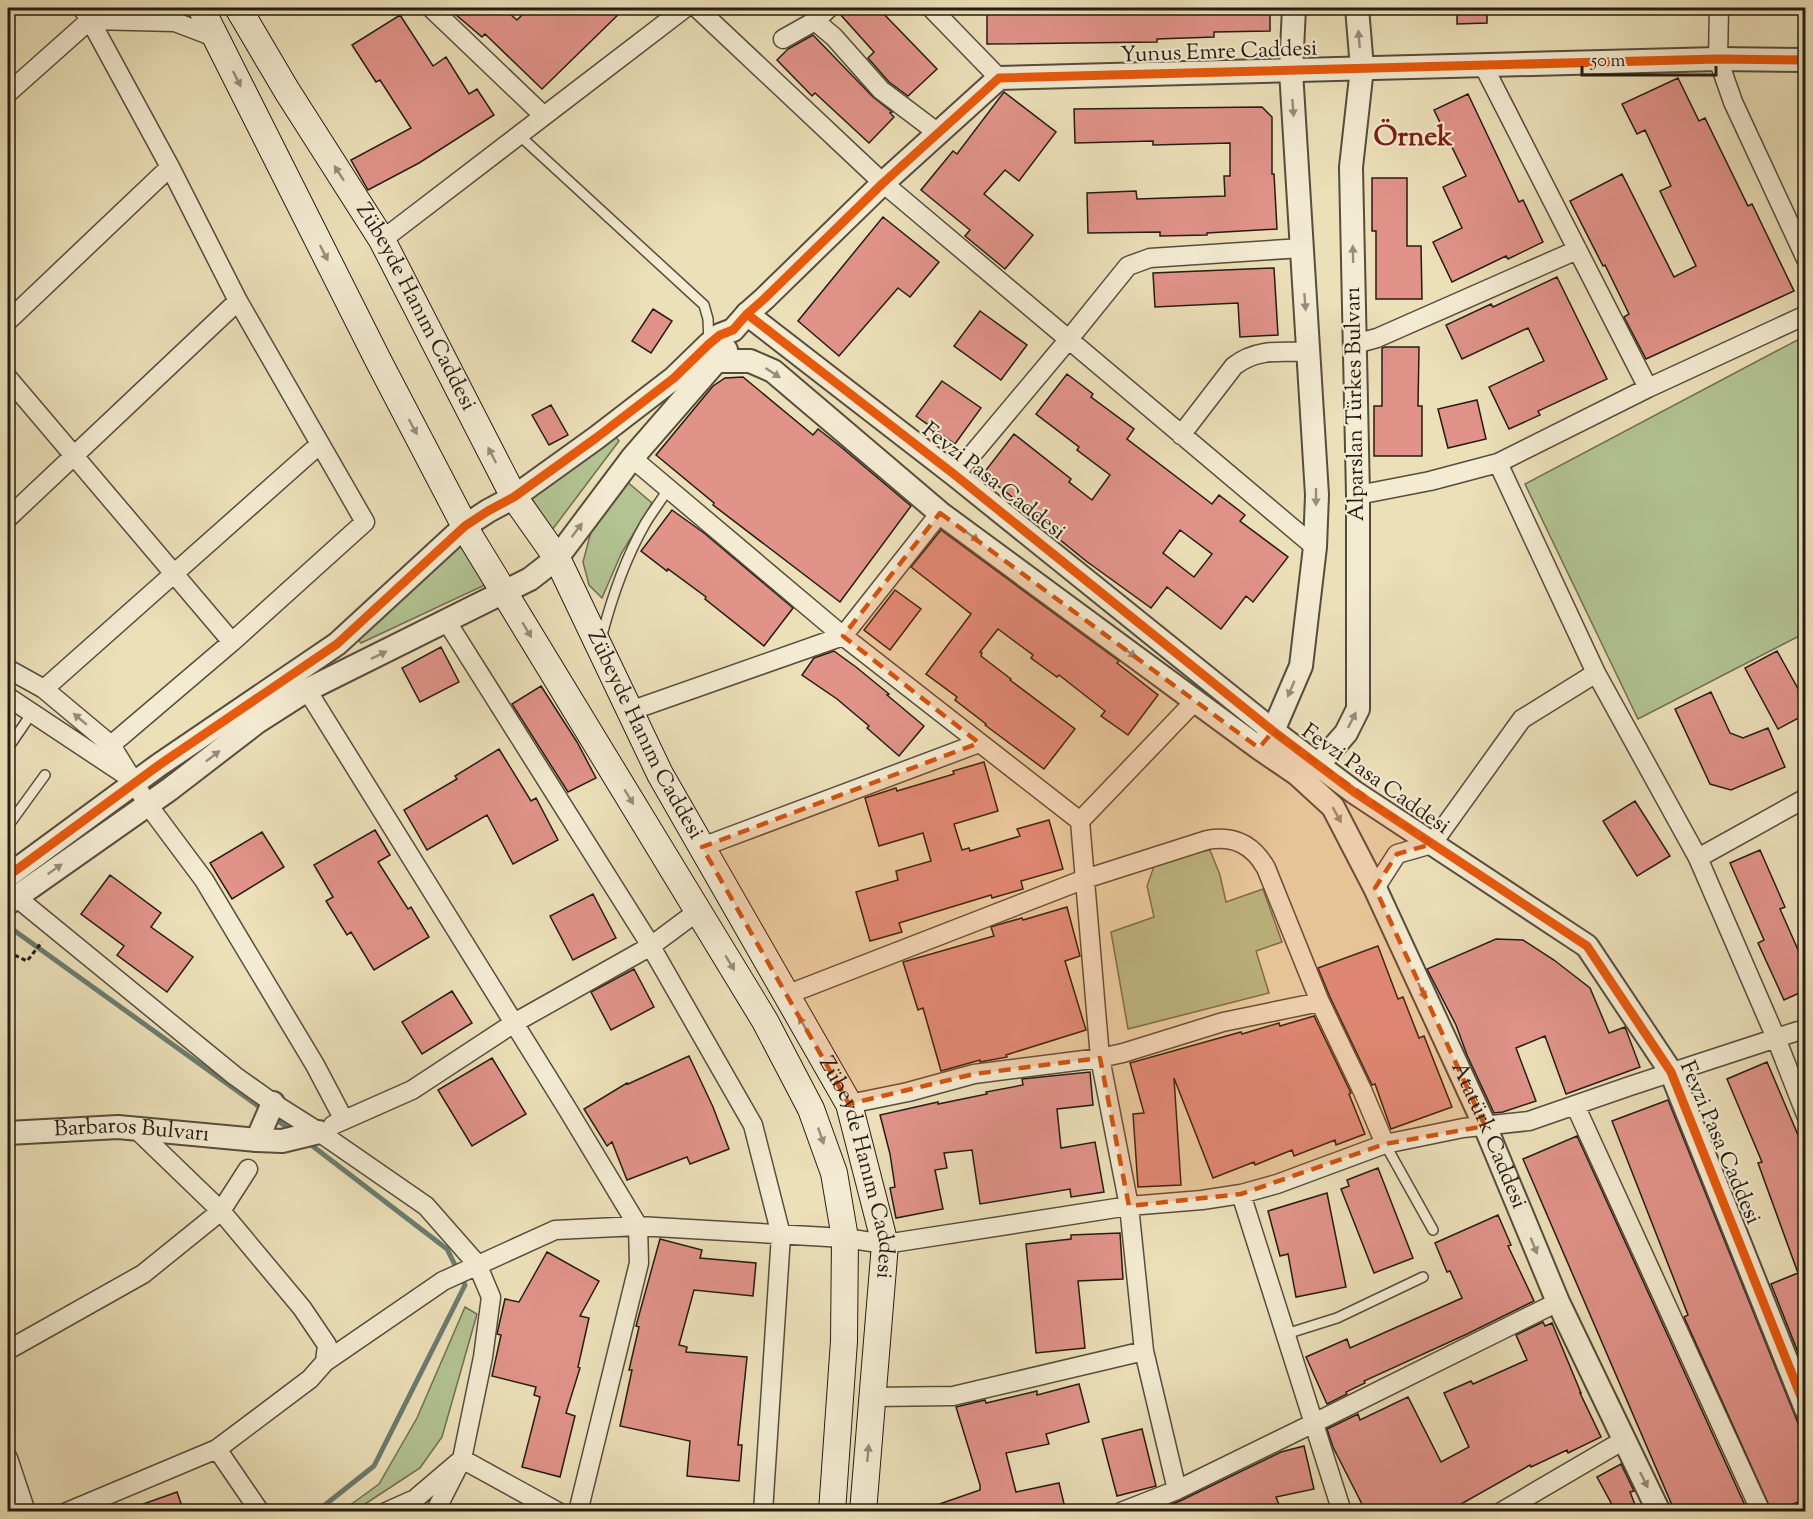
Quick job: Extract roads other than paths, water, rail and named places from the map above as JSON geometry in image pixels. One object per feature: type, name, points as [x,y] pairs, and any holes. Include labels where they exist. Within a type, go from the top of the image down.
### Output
[{"type":"main road","name":"Zübeyde Hanım Caddesi","points":[[201,8],[378,360],[465,526],[765,1021],[812,1109],[834,1173],[845,1238],[844,1341],[832,1512]]},
{"type":"main road","name":"Zübeyde Hanım Caddesi","points":[[238,8],[287,91],[382,240],[514,497],[556,558],[660,774],[849,1104],[885,1244],[863,1512]]},
{"type":"street","points":[[431,8],[544,116]]},
{"type":"street","points":[[382,240],[685,8]]},
{"type":"street","points":[[697,8],[883,183],[1315,548]]},
{"type":"street","points":[[783,39],[814,21],[829,8]]},
{"type":"street","points":[[8,876],[133,781],[337,644],[465,526],[488,510],[514,497],[674,378],[713,352],[730,345],[740,322],[883,183],[999,78],[931,8]]},
{"type":"street","name":"Alparslan Türkes Bulvarı","points":[[1266,740],[1300,666],[1315,548],[1317,495],[1291,71],[1294,8]]},
{"type":"street","name":"Alparslan Türkes Bulvarı","points":[[1297,774],[1318,765],[1346,733],[1358,709],[1358,495],[1351,167],[1362,68],[1357,8]]},
{"type":"street","points":[[1719,8],[1718,59],[1733,102],[1806,259]]},
{"type":"street","points":[[90,12],[175,22],[217,38]]},
{"type":"street","points":[[8,93],[90,12]]},
{"type":"street","points":[[90,12],[238,302],[365,522],[232,642],[111,745]]},
{"type":"street","points":[[814,21],[834,38],[881,90],[938,133]]},
{"type":"street","name":"Yunus Emre Caddesi","points":[[999,78],[1718,59],[1806,60]]},
{"type":"street","points":[[1483,65],[1648,388]]},
{"type":"street","points":[[8,321],[170,167]]},
{"type":"street","points":[[955,475],[1128,266],[1150,258],[1302,248]]},
{"type":"street","points":[[1355,344],[1377,338],[1577,250]]},
{"type":"street","points":[[8,518],[238,302]]},
{"type":"street","points":[[1358,495],[1430,481],[1498,463],[1648,388],[1806,315]]},
{"type":"street","name":"Fevzi Pasa Caddesi","points":[[740,322],[955,475],[1266,740],[1297,774]]},
{"type":"street","points":[[435,1512],[462,1459],[483,1357],[491,1297],[477,1264],[426,1206],[315,1133],[266,1120],[235,1076],[12,900],[170,789],[256,722],[307,690],[530,579],[556,558],[713,352]]},
{"type":"street","name":"Fevzi Pasa Caddesi","points":[[713,352],[750,361],[773,372],[940,513],[1195,701],[1266,740],[1318,765],[1432,844],[1587,946],[1671,1072],[1806,1409]]},
{"type":"street","points":[[1181,435],[1234,366],[1242,360],[1260,353],[1308,352]]},
{"type":"street","points":[[8,378],[232,642]]},
{"type":"street","points":[[44,689],[320,444]]},
{"type":"street","points":[[632,458],[843,636],[1080,821],[1100,1058],[1129,1206],[1144,1351],[1177,1490]]},
{"type":"street","points":[[1498,463],[1596,673],[1698,858],[1776,1038],[1806,1115]]},
{"type":"street","points":[[630,711],[843,636],[940,513]]},
{"type":"street","points":[[447,622],[651,946],[753,1125],[781,1235],[764,1512]]},
{"type":"street","points":[[8,669],[44,689],[111,745],[148,805],[204,880],[309,1055],[344,1120]]},
{"type":"street","points":[[1375,888],[1397,854],[1432,844],[1522,719],[1596,673]]},
{"type":"street","points":[[307,690],[638,1226],[639,1263],[578,1512]]},
{"type":"street","points":[[8,697],[133,781]]},
{"type":"street","points":[[1080,821],[1195,701]]},
{"type":"street","points":[[702,847],[979,742]]},
{"type":"street","name":"Atatürk Caddesi","points":[[1297,774],[1333,807],[1375,888],[1485,1126],[1558,1302],[1659,1512]]},
{"type":"street","points":[[1698,858],[1806,798]]},
{"type":"street","points":[[786,995],[1085,879],[1207,840],[1227,838],[1245,844],[1261,859],[1266,868],[1320,1002],[1385,1144]]},
{"type":"street","points":[[315,1133],[412,1090],[514,1023],[651,946],[698,911]]},
{"type":"street","points":[[849,1104],[908,1092],[974,1074],[1100,1058],[1224,1022],[1320,1002]]},
{"type":"street","points":[[67,1512],[217,1449],[310,1379],[325,1362],[443,1281],[555,1230],[638,1226],[845,1238],[885,1244],[1129,1206],[1203,1200],[1241,1194],[1277,1184],[1385,1144],[1431,1134],[1528,1121],[1803,1028]]},
{"type":"street","points":[[1575,1105],[1761,1512]]},
{"type":"street","name":"Barbaros Bulvarı","points":[[8,1133],[266,1120],[282,1141],[315,1133]]},
{"type":"street","points":[[135,1128],[221,1211],[302,1308],[327,1345],[325,1362]]},
{"type":"street","points":[[8,1350],[143,1274],[221,1211],[248,1169]]},
{"type":"street","points":[[1241,1194],[1342,1512]]},
{"type":"street","points":[[1121,1512],[1177,1490],[1558,1302]]},
{"type":"street","points":[[873,1397],[953,1396],[1144,1351]]},
{"type":"street","points":[[1501,1512],[1624,1440]]},
{"type":"street","points":[[217,1449],[260,1512]]},
{"type":"street","points":[[8,1458],[26,1512]]},
{"type":"street","points":[[386,1512],[415,1499],[462,1459]]},
{"type":"street","points":[[462,1459],[558,1512]]},
{"type":"lane","points":[[520,136],[704,305],[713,352]]},
{"type":"lane","points":[[599,647],[629,555],[645,523],[668,489]]},
{"type":"lane","points":[[8,748],[32,713]]},
{"type":"lane","points":[[8,826],[45,775]]},
{"type":"lane","points":[[1385,1144],[1433,1230]]},
{"type":"lane","points":[[1286,1334],[1336,1318],[1424,1277]]},
{"type":"waterway","points":[[8,926],[265,1111]]},
{"type":"waterway","points":[[272,1117],[294,1132]]},
{"type":"waterway","points":[[306,1141],[447,1249],[465,1285],[374,1466],[316,1512]]},
{"type":"district","name":"Örnek","points":[[1413,138]]}]
